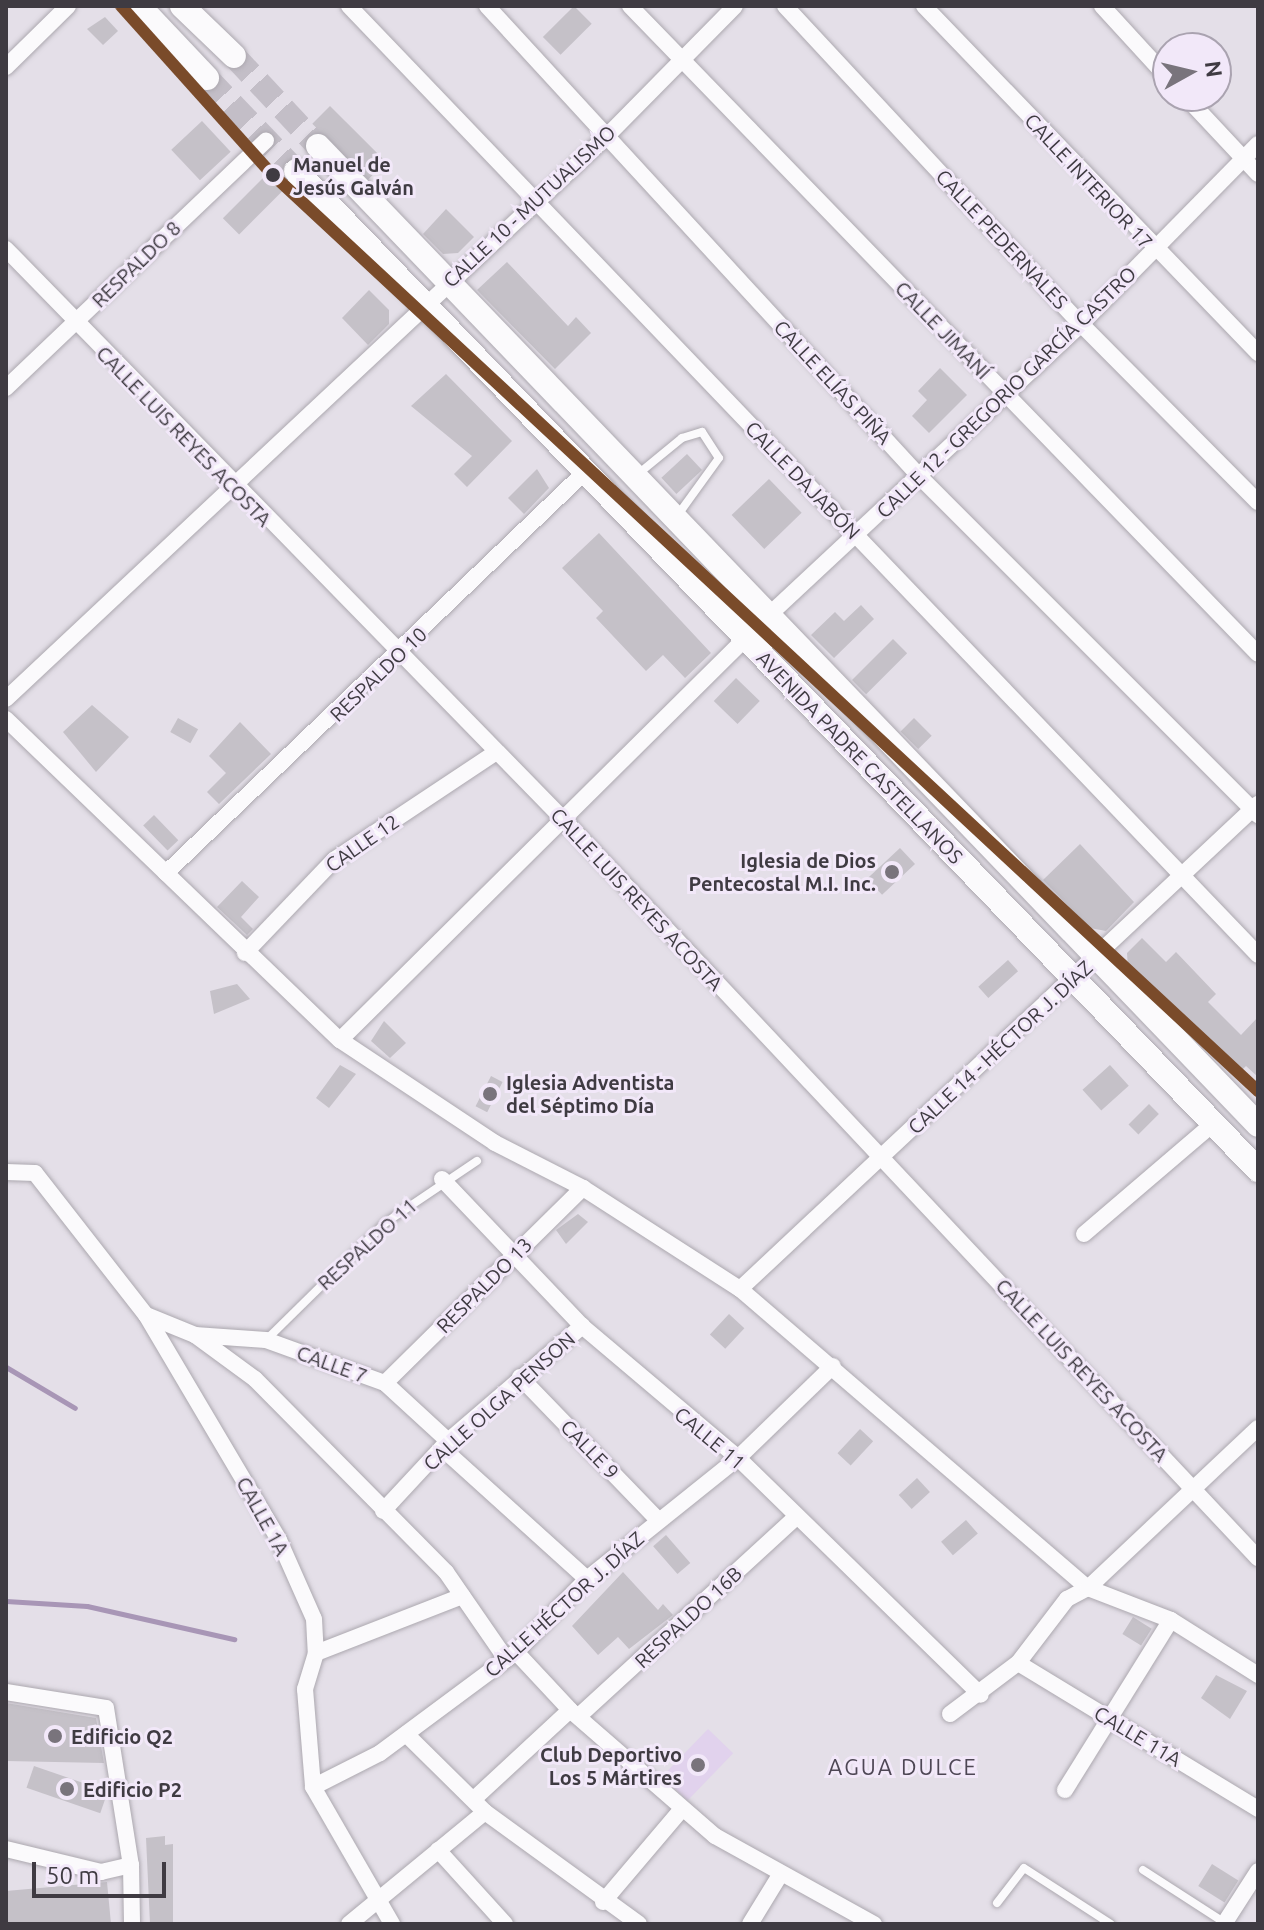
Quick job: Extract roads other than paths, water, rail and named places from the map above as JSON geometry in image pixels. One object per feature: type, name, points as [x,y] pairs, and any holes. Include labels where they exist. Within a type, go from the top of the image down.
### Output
[{"type":"main road","points":[[139,6],[207,78]]},
{"type":"main road","points":[[182,6],[234,56]]},
{"type":"main road","name":"AVENIDA PADRE CASTELLANOS","points":[[318,146],[1258,1125]]},
{"type":"main road","name":"AVENIDA PADRE CASTELLANOS","points":[[296,171],[1258,1170]]},
{"type":"street","points":[[6,67],[68,6]]},
{"type":"street","name":"CALLE DAJABÓN","points":[[349,6],[1258,955]]},
{"type":"street","name":"CALLE ELÍAS PIÑA","points":[[487,6],[921,478],[1256,809]]},
{"type":"street","name":"CALLE JIMANÍ","points":[[630,6],[1258,654]]},
{"type":"street","name":"CALLE 10 - MUTUALISMO","points":[[6,699],[423,302],[607,136],[735,6]]},
{"type":"street","name":"CALLE PEDERNALES","points":[[785,6],[1081,324],[1258,502]]},
{"type":"street","name":"CALLE INTERIOR 17","points":[[924,6],[1155,250],[1258,353]]},
{"type":"street","points":[[1102,6],[1152,61]]},
{"type":"street","points":[[1200,112],[1258,174]]},
{"type":"street","name":"RESPALDO 8","points":[[6,388],[266,140]]},
{"type":"street","name":"CALLE 12 - GREGORIO GARCÍA CASTRO","points":[[340,1040],[767,617],[855,534],[921,478],[1081,324],[1258,144]]},
{"type":"street","name":"CALLE LUIS REYES ACOSTA","points":[[6,249],[229,484],[401,653],[495,753],[562,818],[1258,1558]]},
{"type":"street","name":"RESPALDO 10","points":[[166,873],[401,653],[586,471]]},
{"type":"street","points":[[6,719],[245,953],[340,1040],[495,1143],[583,1188],[740,1289],[1088,1588],[1171,1620],[1258,1675]]},
{"type":"street","name":"CALLE 12","points":[[245,953],[334,860],[495,753]]},
{"type":"street","name":"CALLE 14 - HÉCTOR J. DÍAZ","points":[[740,1289],[1256,809]]},
{"type":"street","points":[[1084,1234],[1214,1123]]},
{"type":"street","name":"CALLE 1A","points":[[6,1172],[35,1173],[146,1315],[279,1540],[314,1619],[316,1653],[305,1689],[313,1787],[392,1924]]},
{"type":"street","name":"CALLE 11","points":[[442,1179],[582,1326],[738,1458],[795,1518],[981,1695]]},
{"type":"street","name":"RESPALDO 13","points":[[385,1383],[583,1188]]},
{"type":"street","points":[[146,1315],[195,1335],[255,1379],[446,1572],[511,1655],[681,1810],[780,1875],[874,1924]]},
{"type":"street","name":"CALLE OLGA PENSON","points":[[383,1511],[445,1444],[582,1326]]},
{"type":"street","name":"CALLE 7","points":[[195,1335],[266,1340],[385,1383],[587,1579]]},
{"type":"street","name":"CALLE HÉCTOR J. DÍAZ","points":[[313,1787],[406,1734],[511,1655],[587,1579],[738,1458],[833,1366]]},
{"type":"street","name":"CALLE 9","points":[[520,1377],[659,1521]]},
{"type":"street","points":[[950,1714],[981,1695],[1018,1663],[1067,1599],[1088,1588],[1258,1428]]},
{"type":"street","name":"RESPALDO 16B","points":[[349,1924],[438,1850],[575,1712],[795,1518]]},
{"type":"street","points":[[316,1653],[462,1596]]},
{"type":"street","points":[[1065,1790],[1171,1620]]},
{"type":"street","name":"CALLE 11A","points":[[1018,1663],[1258,1809]]},
{"type":"street","points":[[6,1692],[106,1708],[131,1865],[132,1924]]},
{"type":"street","points":[[406,1734],[480,1805],[603,1902],[639,1924]]},
{"type":"street","points":[[603,1902],[681,1810]]},
{"type":"street","points":[[6,1849],[101,1872],[131,1865]]},
{"type":"street","points":[[438,1850],[505,1924]]},
{"type":"street","points":[[1224,1923],[1258,1871]]},
{"type":"street","points":[[750,1924],[780,1875]]},
{"type":"lane","points":[[634,477],[682,438],[702,432],[719,458],[674,520]]},
{"type":"lane","name":"RESPALDO 11","points":[[266,1340],[385,1223],[442,1179],[477,1161]]},
{"type":"lane","points":[[997,1903],[1024,1868],[1111,1924]]},
{"type":"lane","points":[[1143,1870],[1224,1923]]},
{"type":"waterway","points":[[6,1367],[75,1408]]},
{"type":"waterway","points":[[6,1601],[87,1606],[234,1639]]},
{"type":"tunnel","points":[[234,56],[318,146]]},
{"type":"tunnel","points":[[207,78],[296,171]]},
{"type":"place","name":"Manuel de Jesús Galván","points":[[273,175]]},
{"type":"place","name":"Iglesia de Dios Pentecostal M.I. Inc.","points":[[892,872]]},
{"type":"place","name":"Iglesia Adventista del Séptimo Día","points":[[490,1094]]},
{"type":"place","name":"Edificio Q2","points":[[55,1736]]},
{"type":"place","name":"Club Deportivo Los 5 Mártires","points":[[698,1765]]},
{"type":"place","name":"Edificio P2","points":[[67,1789]]},
{"type":"district","name":"AGUA DULCE","points":[[903,1767]]}]
